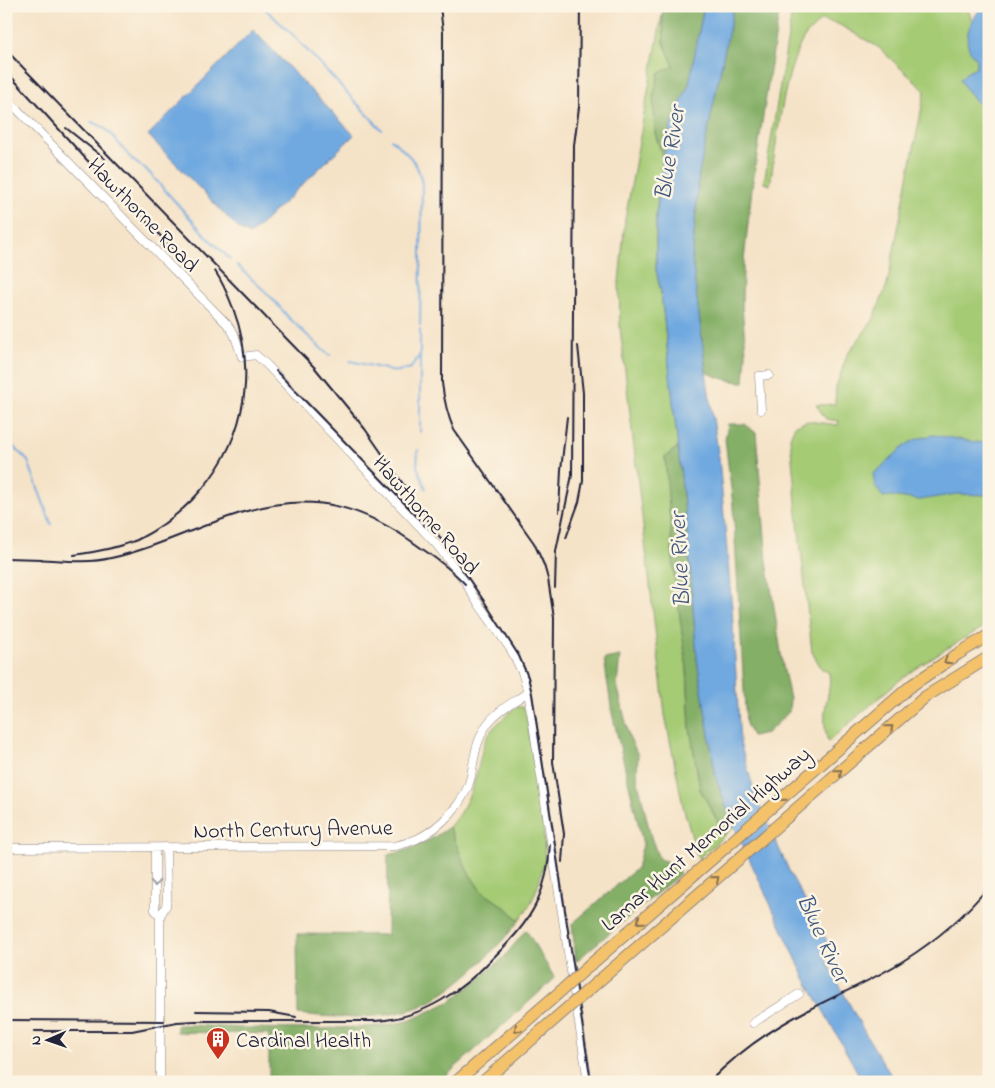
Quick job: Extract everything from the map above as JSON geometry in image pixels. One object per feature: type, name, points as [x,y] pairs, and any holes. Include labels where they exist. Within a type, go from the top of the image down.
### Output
[{"type":"highway","name":"Lamar Hunt Memorial Highway","points":[[456,1082],[912,684],[989,635]]},
{"type":"highway","name":"Lamar Hunt Memorial Highway","points":[[483,1082],[925,697],[989,657]]},
{"type":"street","name":"Hawthorne Road","points":[[6,98],[226,324],[234,334],[242,357],[256,355],[267,365],[426,532],[464,580],[511,650],[522,672],[528,692],[588,1082]]},
{"type":"street","points":[[761,410],[759,376],[769,375]]},
{"type":"street","name":"North Century Avenue","points":[[6,848],[386,848],[396,846],[418,838],[442,822],[460,800],[470,778],[473,758],[487,723],[499,712],[528,692]]},
{"type":"street","points":[[160,1082],[160,916],[166,906],[167,898],[166,847]]},
{"type":"street","points":[[155,848],[155,910],[160,916]]},
{"type":"street","points":[[753,1022],[799,994]]},
{"type":"green space","points":[[662,6],[704,6],[689,85],[671,125],[663,159],[655,133],[653,96],[659,73],[674,66],[664,43]]},
{"type":"green space","points":[[734,6],[780,6],[752,188],[743,269],[742,306],[746,353],[744,382],[724,379],[706,372],[692,259],[699,173]]},
{"type":"green space","points":[[793,6],[967,6],[972,21],[967,36],[976,59],[976,68],[966,73],[979,104],[989,112],[989,624],[936,655],[897,682],[828,742],[825,730],[825,710],[829,688],[829,673],[821,668],[812,652],[790,437],[795,425],[808,421],[838,425],[839,421],[826,419],[816,405],[835,404],[836,387],[847,355],[873,320],[887,285],[925,91],[878,47],[838,24],[821,20],[803,40],[794,59],[781,112],[770,185],[764,183]]},
{"type":"green space","points":[[662,14],[664,43],[674,66],[655,133],[663,159],[656,215],[656,270],[661,292],[678,447],[665,457],[687,669],[690,728],[700,789],[725,835],[698,859],[683,806],[665,715],[620,327],[619,282],[625,220]]},
{"type":"green space","points":[[728,424],[745,424],[756,433],[767,561],[790,699],[789,712],[767,733],[752,736],[746,724],[733,505],[725,439]]},
{"type":"green space","points":[[678,447],[697,659],[716,779],[734,827],[725,835],[700,789],[690,728],[687,669],[674,574],[665,457]]},
{"type":"green space","points":[[620,656],[617,684],[629,736],[638,755],[637,777],[651,837],[659,859],[675,864],[680,874],[576,961],[572,924],[637,868],[643,844],[612,713],[604,659]]},
{"type":"green space","points":[[516,707],[522,707],[526,713],[544,835],[545,859],[538,886],[530,905],[519,921],[509,910],[481,891],[467,870],[449,827],[459,815],[470,794],[487,736]]},
{"type":"green space","points":[[449,827],[467,870],[481,891],[509,910],[519,921],[498,946],[471,972],[442,994],[413,1009],[385,1015],[356,1017],[298,1014],[297,934],[387,935],[388,855],[420,844],[435,837]]},
{"type":"green space","points":[[526,930],[554,977],[551,982],[439,1082],[269,1082],[269,1034],[177,1032],[177,1025],[317,1029],[382,1026],[409,1021],[451,1001],[477,981],[504,957]]},
{"type":"water","name":"Blue River","points":[[704,6],[734,6],[699,173],[692,259],[719,458],[732,608],[740,743],[757,800],[791,875],[828,943],[825,956],[828,964],[865,1033],[895,1082],[863,1082],[805,978],[731,820],[716,779],[697,659],[687,531],[661,292],[656,270],[656,215],[663,159],[671,125],[689,84]]},
{"type":"water","points":[[982,6],[989,6],[989,112],[972,97],[960,79],[966,73],[976,68],[976,59],[968,46],[967,39],[970,25]]},
{"type":"water","points":[[253,30],[354,135],[250,235],[239,229],[148,135]]},
{"type":"water","points":[[933,435],[989,443],[989,495],[956,494],[920,500],[891,496],[883,497],[875,486],[873,474],[911,442]]},
{"type":"waterway","points":[[262,6],[291,33],[382,130]]},
{"type":"waterway","points":[[91,122],[99,125],[113,136],[131,158],[145,168],[207,237],[230,259]]},
{"type":"waterway","points":[[391,139],[415,164],[421,177],[420,325]]},
{"type":"waterway","points":[[237,265],[271,297],[289,318],[330,355]]},
{"type":"waterway","points":[[420,329],[420,432]]},
{"type":"waterway","points":[[350,361],[391,371],[401,371],[411,368],[419,356]]},
{"type":"waterway","points":[[6,439],[28,461],[51,524]]},
{"type":"waterway","points":[[418,450],[417,466],[426,489]]},
{"type":"railway","points":[[440,6],[443,32],[442,383],[448,413],[454,430],[534,543],[548,579],[554,618],[553,762],[564,834],[562,862]]},
{"type":"railway","points":[[555,588],[556,551],[572,475],[574,145],[579,107],[580,6]]},
{"type":"railway","points":[[6,50],[315,368],[365,429],[484,601],[519,656],[528,677],[532,694],[591,1082]]},
{"type":"railway","points":[[6,71],[86,159],[179,255]]},
{"type":"railway","points":[[66,128],[105,159]]},
{"type":"railway","points":[[74,555],[129,543],[159,527],[192,500],[224,458],[234,435],[241,410],[245,385],[245,360],[241,334],[233,308],[215,271]]},
{"type":"railway","points":[[566,538],[579,502],[583,481],[583,393],[578,346]]},
{"type":"railway","points":[[276,371],[425,526]]},
{"type":"railway","points":[[559,512],[561,470],[567,417]]},
{"type":"railway","points":[[36,559],[64,561],[102,560],[128,554],[247,511],[272,505],[318,503],[360,513],[380,522],[433,556],[465,584]]},
{"type":"railway","points":[[6,558],[42,559]]},
{"type":"railway","points":[[34,1031],[132,1031],[177,1022],[195,1021],[375,1021],[393,1019],[427,1008],[470,980],[508,943],[528,918],[542,890],[548,867],[550,844]]},
{"type":"railway","points":[[709,1082],[743,1051],[781,1025],[892,968],[915,953],[960,918],[989,886]]},
{"type":"railway","points":[[196,1011],[269,1012],[296,1017]]},
{"type":"railway","points":[[6,1020],[164,1021]]},
{"type":"place","name":"Cardinal Health","points":[[218,1060]]}]
